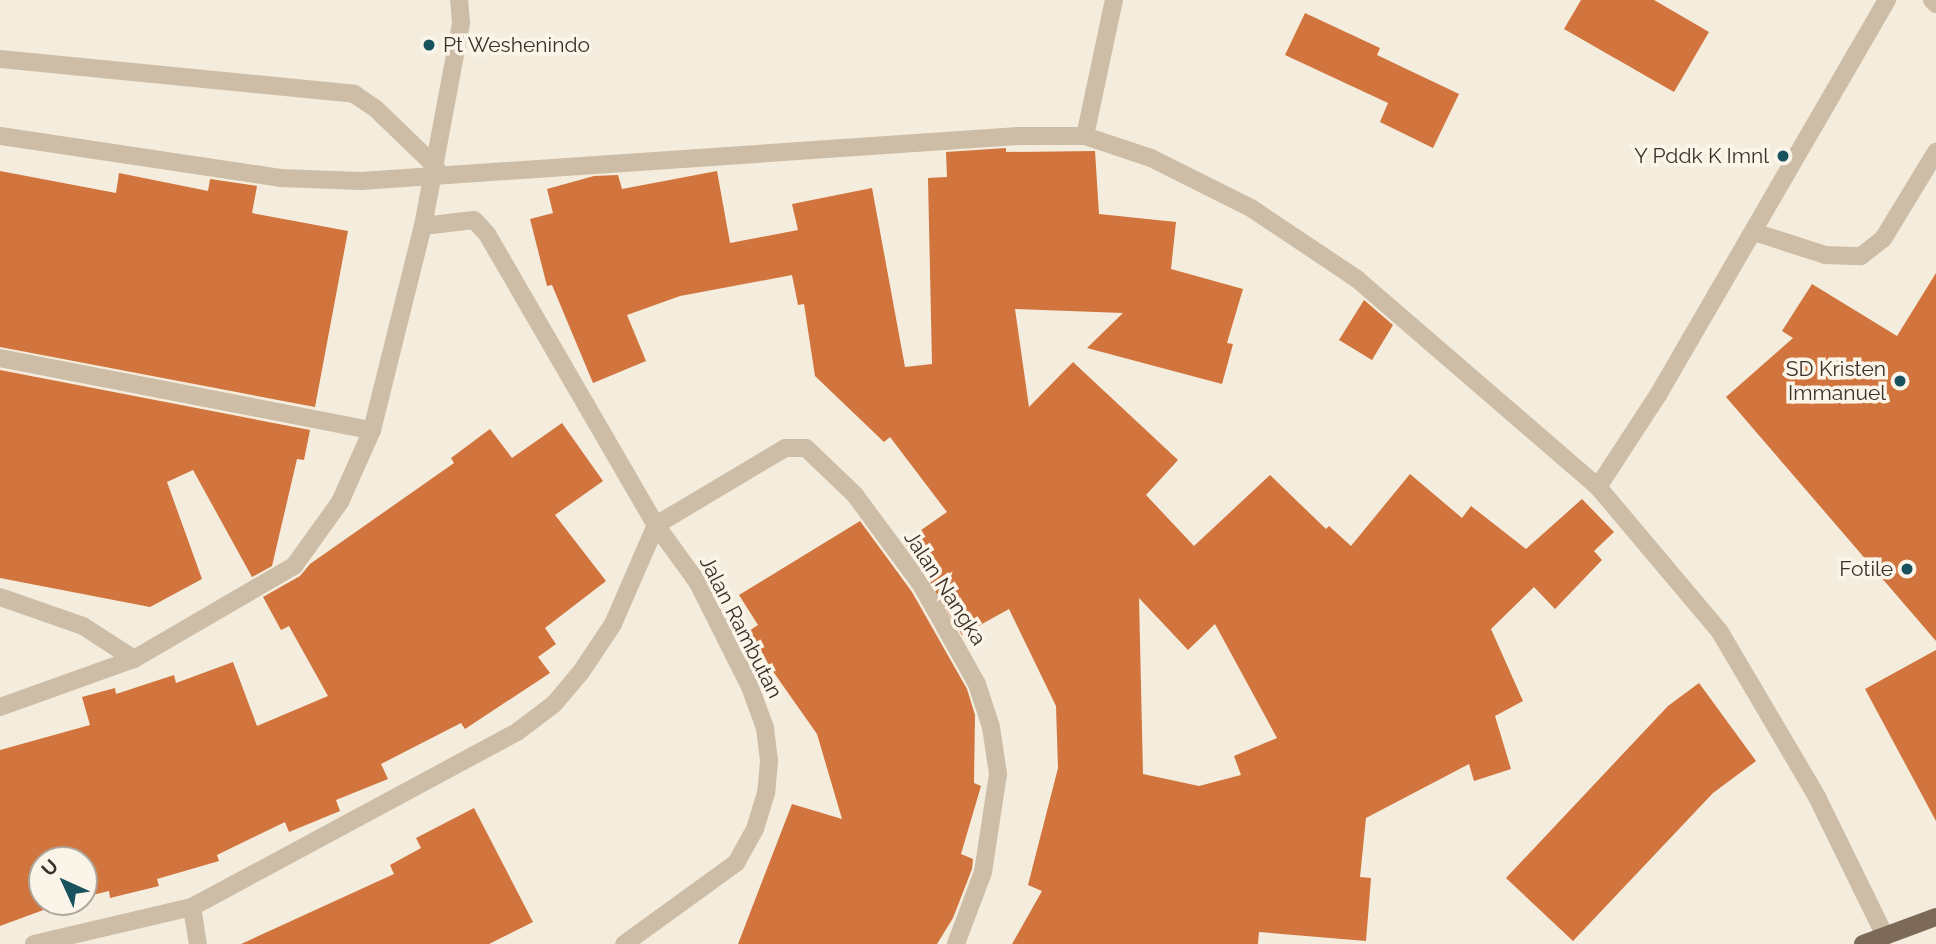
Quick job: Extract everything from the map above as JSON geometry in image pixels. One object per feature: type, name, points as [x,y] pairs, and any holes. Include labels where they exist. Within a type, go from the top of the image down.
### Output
[{"type":"main road","points":[[1863,944],[1936,917]]},
{"type":"street","points":[[0,707],[134,659],[293,566],[340,502],[372,430],[423,226],[461,22],[459,0]]},
{"type":"street","points":[[1085,136],[1114,0]]},
{"type":"street","points":[[1598,487],[1658,395],[1887,0]]},
{"type":"street","points":[[1932,0],[1936,4]]},
{"type":"street","points":[[0,59],[354,94],[375,108],[435,173]]},
{"type":"street","points":[[0,136],[280,178],[435,173],[1019,136],[1085,136],[1151,158],[1251,208],[1357,279],[1598,487],[1727,643],[1817,797],[1885,936]]},
{"type":"street","points":[[1754,232],[1825,255],[1861,256],[1883,239],[1936,152]]},
{"type":"street","name":"Jalan Rambutan","points":[[423,226],[474,220],[487,234],[656,525],[698,583],[751,687],[765,728],[769,761],[766,793],[755,829],[736,863],[624,944]]},
{"type":"street","points":[[0,358],[372,430]]},
{"type":"street","name":"Jalan Nangka","points":[[656,525],[785,448],[806,448],[855,495],[922,586],[977,684],[991,727],[998,774],[983,872],[956,944]]},
{"type":"street","points":[[34,944],[192,907],[517,732],[554,704],[613,624],[656,525]]},
{"type":"street","points":[[0,597],[83,626],[134,659]]},
{"type":"street","points":[[192,907],[198,944]]},
{"type":"building","points":[[1581,0],[1654,0],[1709,32],[1674,92],[1564,29]]},
{"type":"building","points":[[1305,13],[1380,48],[1377,55],[1459,94],[1433,148],[1380,122],[1388,103],[1285,55]]},
{"type":"building","points":[[1006,148],[1006,152],[1095,151],[1099,214],[1176,222],[1171,269],[1243,289],[1227,343],[1233,344],[1222,384],[1087,348],[1123,313],[1015,309],[1029,407],[1073,362],[1178,460],[1146,495],[1194,546],[1270,475],[1326,529],[1329,526],[1351,546],[1410,474],[1462,518],[1471,506],[1526,549],[1582,499],[1614,532],[1594,551],[1602,560],[1555,609],[1534,587],[1491,629],[1523,701],[1495,716],[1511,769],[1474,781],[1469,764],[1366,818],[1360,877],[1371,878],[1366,941],[1259,932],[1258,944],[1012,944],[1042,891],[1028,885],[1058,768],[1056,706],[1009,609],[962,635],[904,542],[947,512],[890,437],[884,442],[815,376],[804,304],[798,305],[792,275],[680,296],[627,315],[646,361],[593,383],[552,285],[547,286],[530,219],[553,213],[547,189],[594,176],[618,175],[622,189],[717,171],[730,243],[798,230],[792,204],[872,188],[905,367],[932,364],[928,178],[947,177],[946,152]],"holes":[[[1139,598],[1188,650],[1215,624],[1277,738],[1234,756],[1241,775],[1199,786],[1143,774]]]},
{"type":"building","points":[[0,171],[116,193],[119,173],[208,191],[210,179],[257,186],[252,213],[348,231],[315,407],[0,347]]},
{"type":"building","points":[[1936,273],[1936,641],[1726,397],[1793,338],[1782,331],[1812,284],[1897,336]]},
{"type":"building","points":[[1364,300],[1393,325],[1372,360],[1339,340]]},
{"type":"building","points":[[0,370],[310,430],[304,460],[297,459],[272,566],[252,577],[193,470],[167,482],[202,579],[150,607],[0,578]]},
{"type":"building","points":[[562,423],[603,481],[555,515],[606,581],[545,628],[556,644],[538,657],[550,673],[465,729],[461,723],[381,764],[388,779],[336,800],[340,811],[289,832],[285,822],[217,855],[219,861],[157,879],[159,886],[110,898],[109,891],[98,894],[98,846],[28,846],[28,916],[0,926],[0,750],[90,725],[82,697],[115,688],[116,694],[174,675],[176,683],[233,662],[257,726],[328,696],[289,626],[281,630],[263,597],[300,576],[310,564],[454,463],[451,458],[490,429],[512,458]]},
{"type":"building","points":[[860,521],[912,592],[967,689],[975,715],[974,783],[981,786],[961,854],[973,859],[972,869],[953,918],[937,944],[738,944],[792,804],[842,819],[817,734],[746,633],[758,625],[739,595]]},
{"type":"building","points":[[1936,650],[1936,821],[1865,689]]},
{"type":"building","points":[[1699,683],[1756,761],[1713,793],[1573,941],[1506,878],[1668,706]]},
{"type":"building","points":[[474,808],[533,922],[489,944],[241,944],[394,874],[390,865],[421,848],[416,838]]},
{"type":"place","name":"Pt Weshenindo","points":[[429,45]]},
{"type":"place","name":"Y Pddk K Imnl","points":[[1783,156]]},
{"type":"place","name":"SD Kristen Immanuel","points":[[1900,381]]},
{"type":"place","name":"Fotile","points":[[1907,569]]}]
